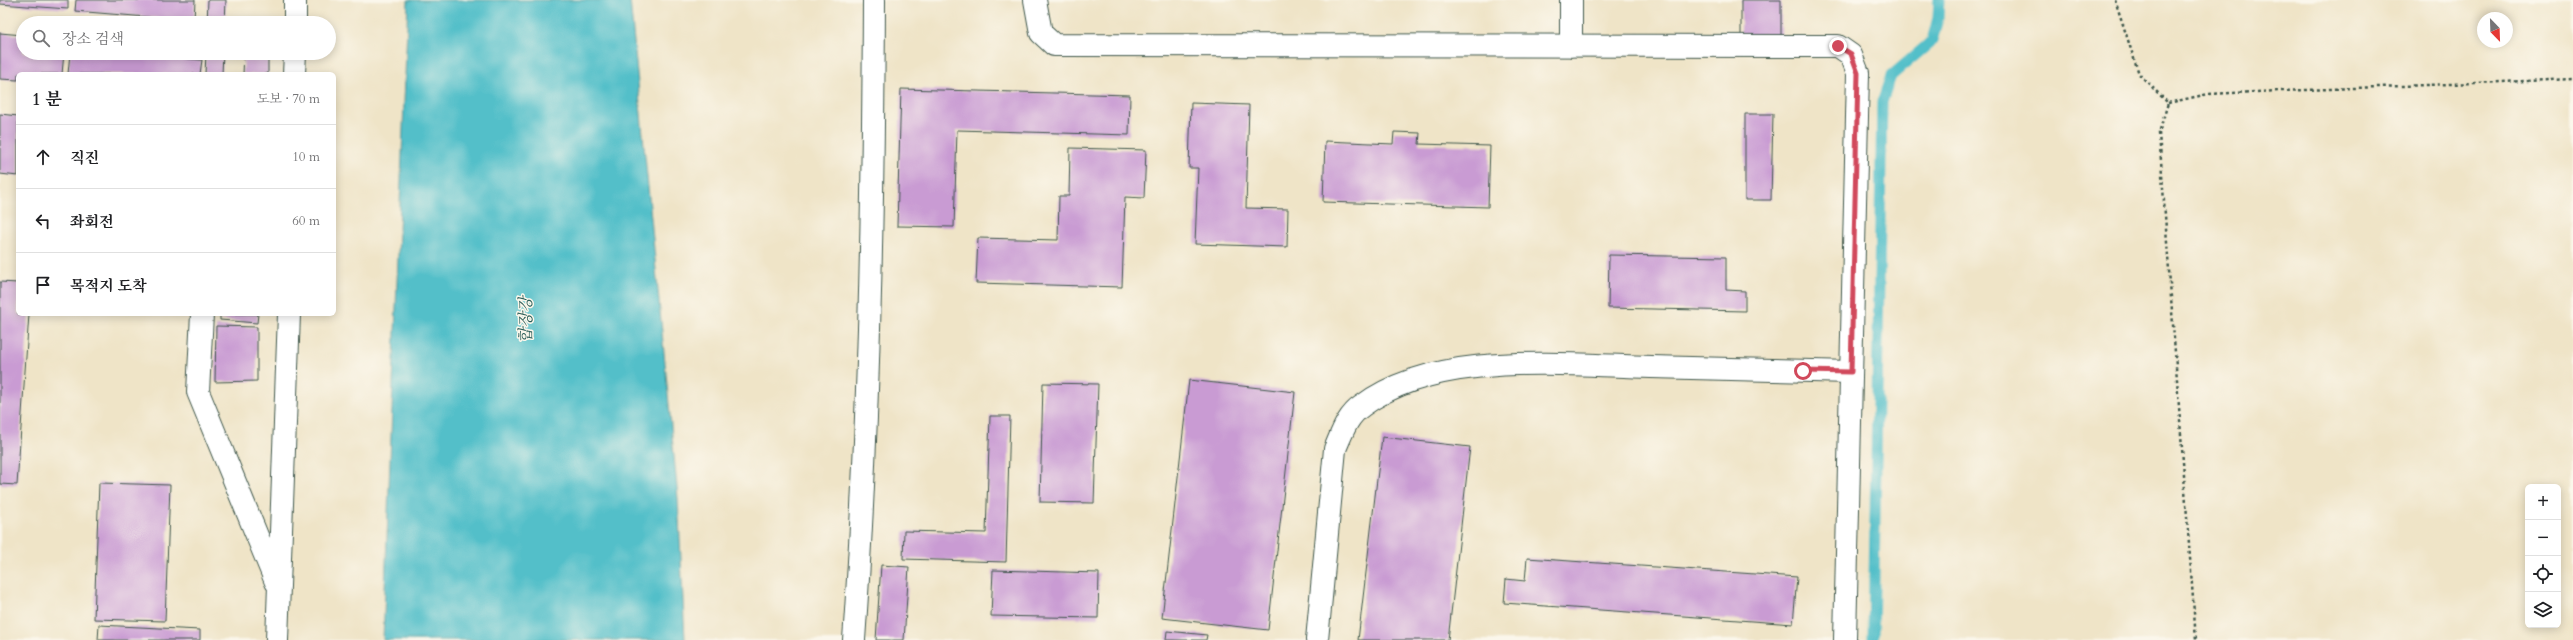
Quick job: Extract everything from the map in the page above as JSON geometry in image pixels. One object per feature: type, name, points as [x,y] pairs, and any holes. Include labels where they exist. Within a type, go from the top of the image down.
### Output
[{"type":"street","points":[[295,0],[295,16]]},
{"type":"street","points":[[854,640],[864,500],[873,184],[874,0]]},
{"type":"street","points":[[1035,0],[1041,33],[1054,45],[1838,46],[1851,54],[1858,73],[1845,640]]},
{"type":"street","points":[[1571,46],[1572,0]]},
{"type":"street","points":[[294,72],[295,60]]},
{"type":"street","points":[[202,316],[198,392],[279,589]]},
{"type":"street","points":[[277,640],[289,316]]},
{"type":"street","points":[[1317,640],[1335,449],[1347,421],[1362,406],[1401,384],[1452,370],[1515,363],[1851,372]]},
{"type":"path","points":[[2115,0],[2139,74],[2168,102]]},
{"type":"path","points":[[2168,102],[2208,94],[2573,79]]},
{"type":"path","points":[[2168,102],[2159,133],[2196,640]]},
{"type":"water","name":"합장강","points":[[408,0],[630,0],[678,498],[685,640],[383,640]]},
{"type":"building","points":[[0,0],[68,0],[68,9],[0,4]]},
{"type":"building","points":[[76,0],[195,0],[194,16],[134,16],[75,11]]},
{"type":"building","points":[[208,0],[226,0],[225,16],[207,16]]},
{"type":"building","points":[[1741,0],[1781,0],[1781,38],[1741,37]]},
{"type":"building","points":[[0,33],[16,34],[16,60],[63,60],[62,72],[16,72],[16,80],[0,79]]},
{"type":"building","points":[[69,60],[202,60],[200,72],[68,72]]},
{"type":"building","points":[[206,60],[223,60],[222,72],[205,72]]},
{"type":"building","points":[[244,60],[268,60],[268,72],[243,72]]},
{"type":"building","points":[[901,89],[1130,95],[1129,135],[957,130],[954,227],[897,226]]},
{"type":"building","points":[[1191,103],[1249,105],[1246,208],[1288,209],[1287,247],[1195,244],[1198,168],[1189,168]]},
{"type":"building","points":[[0,114],[16,116],[16,176],[0,174]]},
{"type":"building","points":[[1745,114],[1773,114],[1771,200],[1745,200]]},
{"type":"building","points":[[1394,132],[1420,133],[1419,144],[1490,146],[1488,207],[1323,202],[1325,141],[1393,144]]},
{"type":"building","points":[[1070,148],[1146,150],[1144,198],[1125,197],[1122,287],[976,283],[978,238],[1058,240],[1059,196],[1069,196]]},
{"type":"building","points":[[1609,255],[1726,257],[1726,290],[1745,291],[1745,311],[1608,308]]},
{"type":"building","points":[[0,282],[16,283],[16,316],[29,316],[17,485],[0,484]]},
{"type":"building","points":[[220,316],[258,316],[257,323],[220,320]]},
{"type":"building","points":[[216,326],[257,327],[257,381],[215,382]]},
{"type":"building","points":[[1189,380],[1295,392],[1268,630],[1162,618]]},
{"type":"building","points":[[1043,383],[1098,384],[1094,503],[1040,502]]},
{"type":"building","points":[[990,416],[1010,416],[1006,562],[903,559],[904,531],[986,533]]},
{"type":"building","points":[[1382,437],[1470,447],[1448,640],[1358,640]]},
{"type":"building","points":[[99,483],[170,485],[165,621],[94,619]]},
{"type":"building","points":[[1527,558],[1797,577],[1793,624],[1504,603],[1506,579],[1525,581]]},
{"type":"building","points":[[881,565],[909,567],[904,640],[876,640]]},
{"type":"building","points":[[993,570],[1099,573],[1098,618],[991,616]]},
{"type":"building","points":[[99,625],[200,630],[200,640],[98,640]]},
{"type":"building","points":[[1167,631],[1207,635],[1206,640],[1166,640]]},
{"type":"waterway","points":[[1873,640],[1882,102],[1891,76],[1932,41],[1938,18],[1939,0]]},
{"type":"route","points":[[1803,371],[1851,372],[1858,73],[1851,54],[1838,46]]}]
